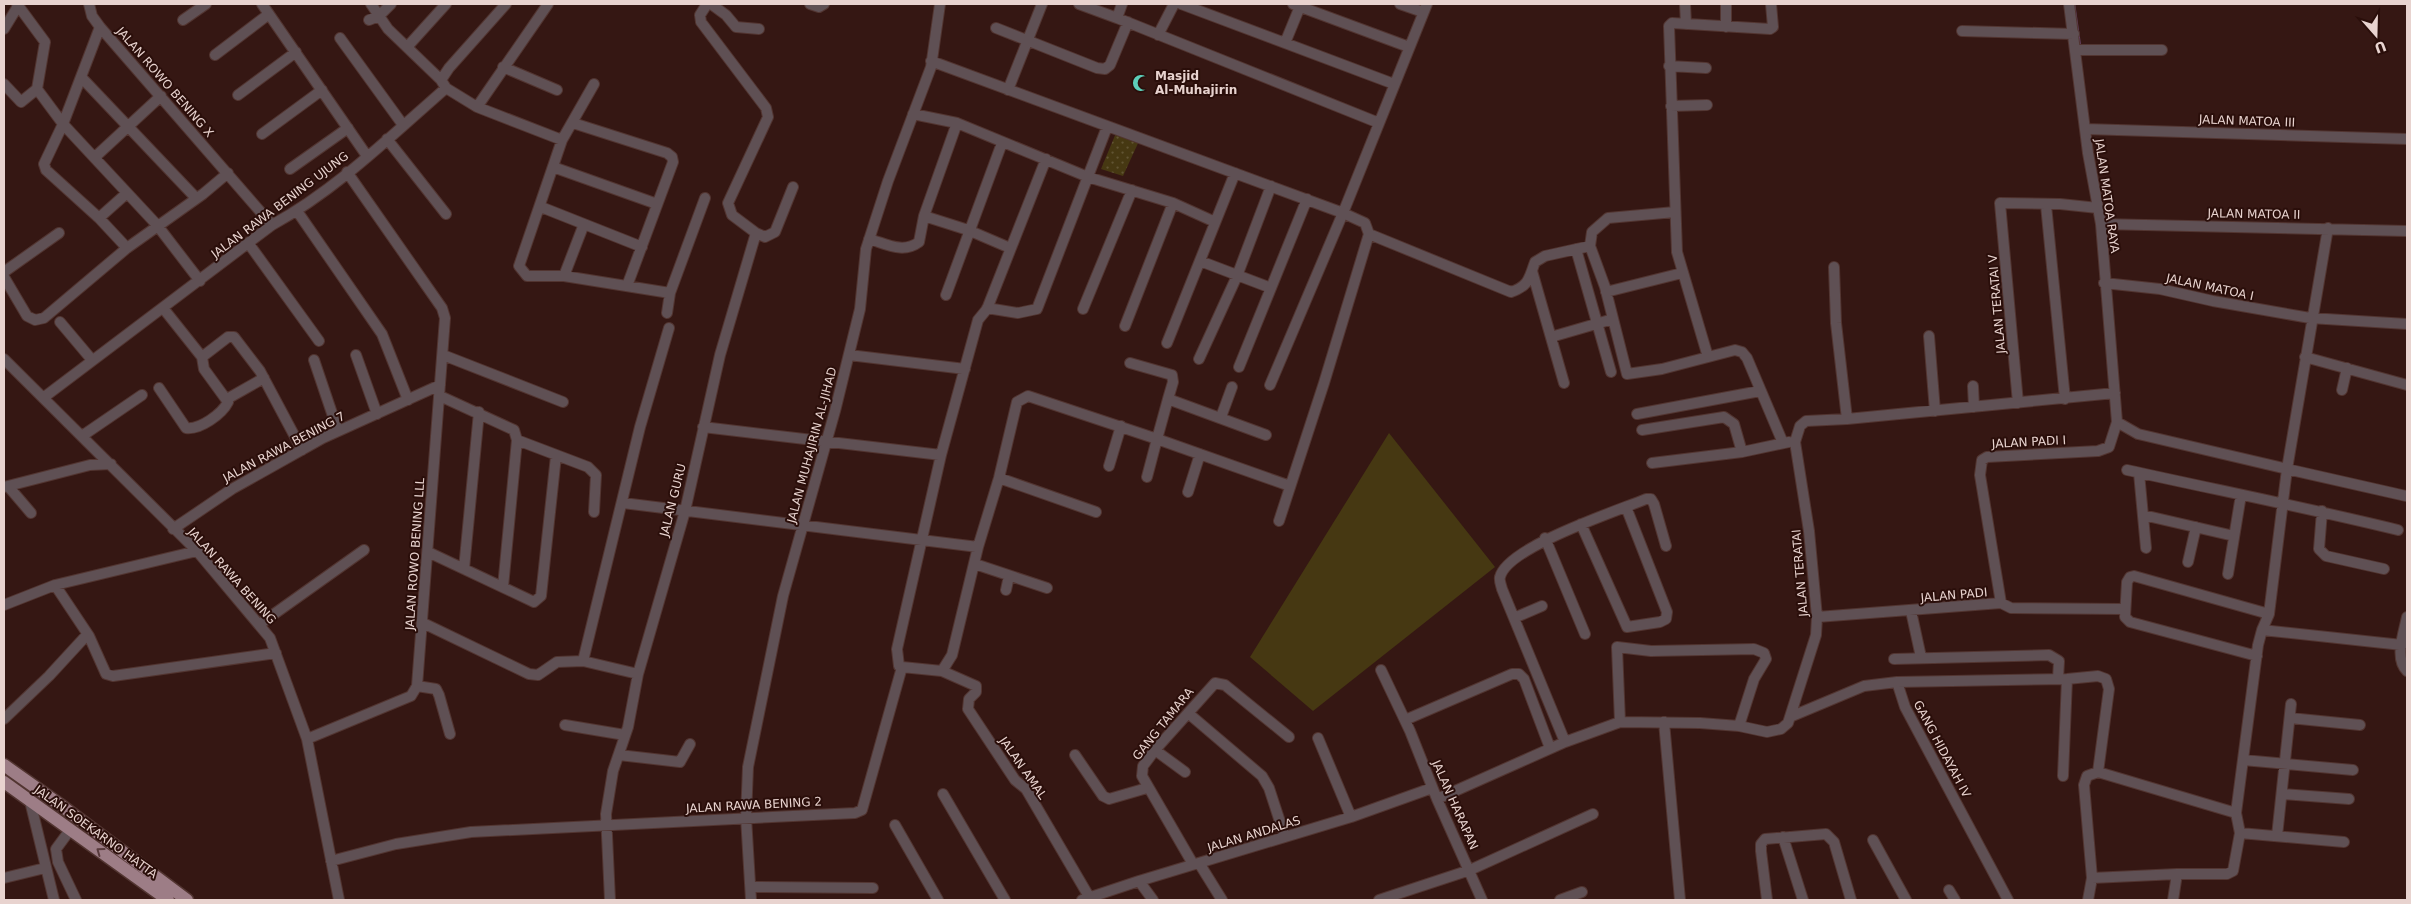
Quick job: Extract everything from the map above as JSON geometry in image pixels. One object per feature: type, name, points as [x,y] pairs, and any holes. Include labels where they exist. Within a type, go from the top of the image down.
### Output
[{"type":"main road","name":"JALAN SOEKARNO HATTA","points":[[4,765],[186,900]]},
{"type":"main road","name":"JALAN SOEKARNO HATTA","points":[[4,782],[168,900]]},
{"type":"street","name":"JALAN ROWO BENING X","points":[[89,4],[92,16],[100,27],[272,225]]},
{"type":"street","points":[[183,20],[206,4]]},
{"type":"street","points":[[262,4],[367,156]]},
{"type":"street","points":[[371,4],[388,29],[408,46],[444,84],[477,107],[562,140]]},
{"type":"street","points":[[369,20],[379,16],[391,4]]},
{"type":"street","points":[[408,46],[446,4]]},
{"type":"street","name":"JALAN RAWA BENING UJUNG","points":[[43,398],[272,225],[297,211],[387,139],[444,84],[449,68],[506,4]]},
{"type":"street","points":[[477,107],[548,4]]},
{"type":"street","points":[[707,4],[700,15],[701,22],[766,108],[768,117],[728,203],[732,215],[756,233],[765,237],[776,232],[793,187]]},
{"type":"street","points":[[711,4],[736,27],[759,29]]},
{"type":"street","points":[[810,4],[819,7],[824,4]]},
{"type":"street","name":"JALAN MUHAJIRIN AL-JIHAD","points":[[751,900],[746,817],[748,767],[783,596],[849,355],[860,309],[866,249],[932,61],[940,4]]},
{"type":"street","points":[[1008,90],[1042,4]]},
{"type":"street","points":[[1080,4],[1379,123]]},
{"type":"street","points":[[1116,18],[1122,4]]},
{"type":"street","points":[[1158,35],[1174,4]]},
{"type":"street","points":[[1181,4],[1394,84]]},
{"type":"street","points":[[1270,385],[1343,213],[1425,8],[1400,4]]},
{"type":"street","points":[[1685,4],[1686,24]]},
{"type":"street","points":[[1726,4],[1726,27]]},
{"type":"street","points":[[1708,357],[1677,252],[1669,26],[1672,23],[1772,28],[1771,4]]},
{"type":"street","name":"JALAN MATOA RAYA","points":[[2070,4],[2086,129],[2101,224],[2104,283],[2117,422]]},
{"type":"street","points":[[4,29],[17,5],[45,42],[37,89],[21,102],[4,84]]},
{"type":"street","points":[[1285,43],[1298,5],[1409,47]]},
{"type":"street","points":[[215,55],[269,14]]},
{"type":"street","points":[[996,28],[1097,68],[1105,69],[1110,65],[1128,22]]},
{"type":"street","points":[[100,27],[63,124],[44,164],[127,248]]},
{"type":"street","points":[[1962,31],[2074,34]]},
{"type":"street","points":[[340,38],[403,125]]},
{"type":"street","points":[[2076,50],[2162,50]]},
{"type":"street","points":[[238,95],[296,52]]},
{"type":"street","points":[[932,61],[1343,213],[1365,223],[1369,234],[1279,521]]},
{"type":"street","points":[[1669,66],[1706,68]]},
{"type":"street","points":[[503,67],[557,90]]},
{"type":"street","points":[[81,77],[196,198]]},
{"type":"street","points":[[594,84],[562,140],[519,266],[527,276],[564,276],[670,293]]},
{"type":"street","points":[[37,89],[63,124],[157,225],[200,281]]},
{"type":"street","points":[[262,134],[322,90]]},
{"type":"street","points":[[95,157],[161,96]]},
{"type":"street","points":[[1671,106],[1707,105]]},
{"type":"street","points":[[913,114],[957,123],[1088,177],[1173,203],[1215,222]]},
{"type":"street","points":[[573,123],[668,153],[672,157],[673,162],[627,286]]},
{"type":"street","points":[[869,239],[900,248],[910,248],[919,242],[924,216],[957,123]]},
{"type":"street","points":[[987,308],[1018,313],[1037,308],[1107,127]]},
{"type":"street","points":[[290,169],[348,128]]},
{"type":"street","name":"JALAN MATOA III","points":[[2086,129],[2407,139]]},
{"type":"street","points":[[387,139],[446,214]]},
{"type":"street","points":[[946,295],[968,230],[1002,143]]},
{"type":"street","points":[[1046,159],[987,308],[978,320],[941,455],[897,649],[899,666],[902,668],[942,672],[952,655],[978,547],[999,478],[1017,402],[1022,398],[1028,396],[1121,426],[1290,486]]},
{"type":"street","points":[[553,167],[657,204]]},
{"type":"street","name":"JALAN ROWO BENING LLL","points":[[348,172],[438,302],[445,318],[417,686]]},
{"type":"street","points":[[4,277],[27,316],[35,320],[44,318],[127,248],[228,173]]},
{"type":"street","points":[[1167,343],[1235,173]]},
{"type":"street","points":[[1199,359],[1237,276],[1270,186]]},
{"type":"street","points":[[1083,309],[1132,190]]},
{"type":"street","points":[[99,218],[128,192]]},
{"type":"street","points":[[667,312],[670,293],[705,198]]},
{"type":"street","points":[[1240,367],[1307,200]]},
{"type":"street","points":[[1125,326],[1173,203]]},
{"type":"street","name":"JALAN TERATAI V","points":[[2018,403],[2000,203],[2046,205]]},
{"type":"street","points":[[2064,399],[2046,205],[2060,204],[2098,208]]},
{"type":"street","points":[[540,207],[642,246]]},
{"type":"street","points":[[297,211],[382,334],[408,400]]},
{"type":"street","points":[[1675,212],[1608,218],[1592,232],[1590,246],[1606,292],[1627,374],[1662,369],[1735,350],[1742,352],[1747,358],[1783,443]]},
{"type":"street","points":[[924,216],[968,230],[1010,248]]},
{"type":"street","points":[[564,276],[584,224]]},
{"type":"street","name":"JALAN MATOA II","points":[[2101,224],[2407,231]]},
{"type":"street","points":[[2092,878],[2227,874],[2233,871],[2240,833],[2236,813],[2257,656],[2262,630],[2269,614],[2287,469],[2328,228]]},
{"type":"street","points":[[4,272],[59,233]]},
{"type":"street","name":"JALAN GURU","points":[[610,900],[606,814],[613,771],[625,735],[638,674],[685,511],[720,355],[756,233]]},
{"type":"street","points":[[1369,234],[1511,292],[1523,288],[1535,262],[1545,256],[1590,246]]},
{"type":"street","points":[[248,244],[319,341]]},
{"type":"street","points":[[1576,249],[1611,372]]},
{"type":"street","points":[[1200,261],[1271,288]]},
{"type":"street","points":[[1834,267],[1836,323],[1846,419]]},
{"type":"street","points":[[1532,271],[1564,383]]},
{"type":"street","points":[[1606,292],[1682,273]]},
{"type":"street","name":"JALAN MATOA I","points":[[2104,283],[2160,289],[2212,301],[2312,318],[2407,324]]},
{"type":"street","points":[[159,388],[186,428],[198,428],[225,408],[228,402],[204,369],[202,357],[163,308]]},
{"type":"street","points":[[1551,337],[1613,319]]},
{"type":"street","points":[[60,322],[92,360]]},
{"type":"street","points":[[583,661],[640,427],[668,328]]},
{"type":"street","points":[[1929,336],[1935,411]]},
{"type":"street","points":[[202,357],[228,337],[234,338],[264,378],[302,450]]},
{"type":"street","points":[[356,355],[377,414]]},
{"type":"street","points":[[443,355],[563,402]]},
{"type":"street","points":[[849,355],[965,369]]},
{"type":"street","points":[[2305,357],[2407,384]]},
{"type":"street","name":"JALAN RAWA BENING","points":[[4,359],[197,552],[260,624],[276,652],[307,739],[339,900]]},
{"type":"street","points":[[314,360],[338,431]]},
{"type":"street","points":[[1130,364],[1172,375],[1173,382],[1147,477]]},
{"type":"street","points":[[2342,390],[2347,368]]},
{"type":"street","points":[[227,399],[264,378]]},
{"type":"street","name":"JALAN RAWA BENING 7","points":[[173,529],[232,489],[302,450],[338,431],[440,385]]},
{"type":"street","points":[[1973,386],[1974,407]]},
{"type":"street","points":[[1220,417],[1232,387]]},
{"type":"street","points":[[1637,414],[1760,390]]},
{"type":"street","points":[[1652,463],[1742,452],[1795,442],[1800,426],[1806,421],[1935,411],[2115,393]]},
{"type":"street","points":[[82,436],[142,395]]},
{"type":"street","points":[[440,396],[479,412],[514,430],[517,440],[504,587]]},
{"type":"street","points":[[1168,400],[1266,435]]},
{"type":"street","points":[[464,569],[479,412]]},
{"type":"street","points":[[1642,430],[1724,417],[1734,424],[1742,452]]},
{"type":"street","points":[[2117,422],[2138,434],[2406,496]]},
{"type":"street","name":"JALAN PADI I","points":[[2001,603],[1980,475],[1982,460],[1987,457],[2098,451],[2108,446],[2117,422]]},
{"type":"street","points":[[1109,466],[1121,426]]},
{"type":"street","points":[[703,427],[941,455]]},
{"type":"street","points":[[517,440],[593,471],[596,475],[594,512]]},
{"type":"street","name":"JALAN TERATAI","points":[[1790,717],[1816,635],[1817,617],[1809,531],[1795,442]]},
{"type":"street","points":[[1188,492],[1200,454]]},
{"type":"street","points":[[428,552],[534,602],[541,596],[556,456]]},
{"type":"street","points":[[31,514],[6,487],[90,465],[111,464]]},
{"type":"street","points":[[2126,470],[2283,505],[2322,511],[2398,530]]},
{"type":"street","points":[[2140,472],[2146,548]]},
{"type":"street","points":[[999,478],[1096,512]]},
{"type":"street","points":[[2228,574],[2241,496]]},
{"type":"street","points":[[1565,742],[1514,618],[1500,578],[1505,568],[1545,538],[1626,507],[1651,500],[1654,504],[1666,546]]},
{"type":"street","points":[[623,503],[803,527],[978,547]]},
{"type":"street","points":[[1581,524],[1628,627],[1660,622],[1666,619],[1668,612],[1626,507]]},
{"type":"street","points":[[2322,511],[2319,549],[2321,553],[2326,556],[2384,569]]},
{"type":"street","points":[[2143,515],[2234,536]]},
{"type":"street","points":[[2188,562],[2196,527]]},
{"type":"street","points":[[1545,538],[1585,634]]},
{"type":"street","points":[[260,624],[364,550]]},
{"type":"street","points":[[4,605],[56,585],[197,552]]},
{"type":"street","points":[[975,564],[1047,588]]},
{"type":"street","points":[[1006,590],[1009,576]]},
{"type":"street","points":[[2257,656],[2130,622],[2125,617],[2127,582],[2130,577],[2134,576],[2269,614]]},
{"type":"street","points":[[56,585],[90,636],[106,674],[113,676],[276,652]]},
{"type":"street","name":"JALAN PADI","points":[[1817,617],[2001,603],[2011,608],[2123,609]]},
{"type":"street","points":[[1514,618],[1542,606]]},
{"type":"street","points":[[1911,611],[1921,658]]},
{"type":"street","points":[[2407,617],[2402,644],[2403,667],[2407,671]]},
{"type":"street","points":[[422,623],[529,674],[538,675],[556,662],[583,661],[638,674]]},
{"type":"street","points":[[2262,630],[2402,644]]},
{"type":"street","points":[[4,719],[49,676],[84,638],[90,636]]},
{"type":"street","points":[[1620,722],[1618,647],[1651,651],[1754,649],[1764,653],[1766,659],[1754,679],[1739,726]]},
{"type":"street","points":[[1894,659],[2050,655],[2058,661],[2062,679],[2062,776]]},
{"type":"street","name":"JALAN RAWA BENING 2","points":[[331,861],[396,844],[471,832],[855,813],[862,810],[902,668]]},
{"type":"street","name":"JALAN HARAPAN","points":[[1381,670],[1405,720],[1436,799],[1470,870],[1482,900]]},
{"type":"street","name":"JALAN AMAL","points":[[942,672],[976,686],[976,692],[969,699],[968,709],[1014,780],[1026,790],[1087,899]]},
{"type":"street","points":[[1405,720],[1512,674],[1518,674],[1524,679],[1550,748]]},
{"type":"street","points":[[1436,799],[1550,748],[1620,722],[1739,726],[1767,732],[1781,729],[1790,717],[1864,686],[1897,682],[2062,679],[2098,676],[2106,679],[2109,689],[2098,772]]},
{"type":"street","name":"GANG TAMARA","points":[[1222,900],[1196,864],[1148,788],[1142,770],[1155,750],[1209,686],[1215,682],[1225,685],[1289,737]]},
{"type":"street","name":"GANG HIDAYAH IV","points":[[1897,682],[1905,707],[2008,900]]},
{"type":"street","points":[[307,739],[411,696],[417,686],[436,689],[440,695],[450,734]]},
{"type":"street","points":[[2277,836],[2291,704]]},
{"type":"street","points":[[1188,713],[1262,776],[1269,788],[1285,837]]},
{"type":"street","points":[[2290,718],[2360,725]]},
{"type":"street","points":[[1664,722],[1680,900]]},
{"type":"street","points":[[565,726],[625,735]]},
{"type":"street","points":[[1318,738],[1351,817]]},
{"type":"street","points":[[619,755],[680,762],[690,744]]},
{"type":"street","points":[[1155,750],[1185,772]]},
{"type":"street","points":[[1074,755],[1103,796],[1110,799],[1148,788]]},
{"type":"street","points":[[2243,760],[2353,770]]},
{"type":"street","points":[[2077,900],[2088,898],[2092,878],[2084,785],[2087,776],[2098,772],[2236,813]]},
{"type":"street","name":"JALAN ANDALAS","points":[[1087,899],[1139,881],[1351,817],[1432,788]]},
{"type":"street","points":[[944,794],[1005,900]]},
{"type":"street","points":[[2282,794],[2349,799]]},
{"type":"street","points":[[30,801],[54,900]]},
{"type":"street","points":[[1379,900],[1470,870],[1593,814]]},
{"type":"street","points":[[894,825],[938,900]]},
{"type":"street","points":[[70,830],[56,849],[58,862],[76,900]]},
{"type":"street","points":[[2240,833],[2344,842]]},
{"type":"street","points":[[1767,900],[1761,844],[1765,839],[1826,834],[1831,838],[1850,900]]},
{"type":"street","points":[[1783,837],[1804,900]]},
{"type":"street","points":[[1873,840],[1906,900]]},
{"type":"street","points":[[4,878],[46,868]]},
{"type":"street","points":[[2173,900],[2177,874]]},
{"type":"street","points":[[1139,881],[1153,900]]},
{"type":"street","points":[[751,886],[873,888]]},
{"type":"street","points":[[1949,890],[1955,900]]},
{"type":"street","points":[[1560,900],[1582,892]]},
{"type":"shaded area","points":[[1116,133],[1139,141],[1123,176],[1101,169]]},
{"type":"shaded area","points":[[1389,433],[1495,567],[1313,711],[1250,657]]},
{"type":"waterway","points":[[2074,4],[2080,46]]},
{"type":"place","name":"Masjid Al-Muhajirin","points":[[1141,83]]}]
